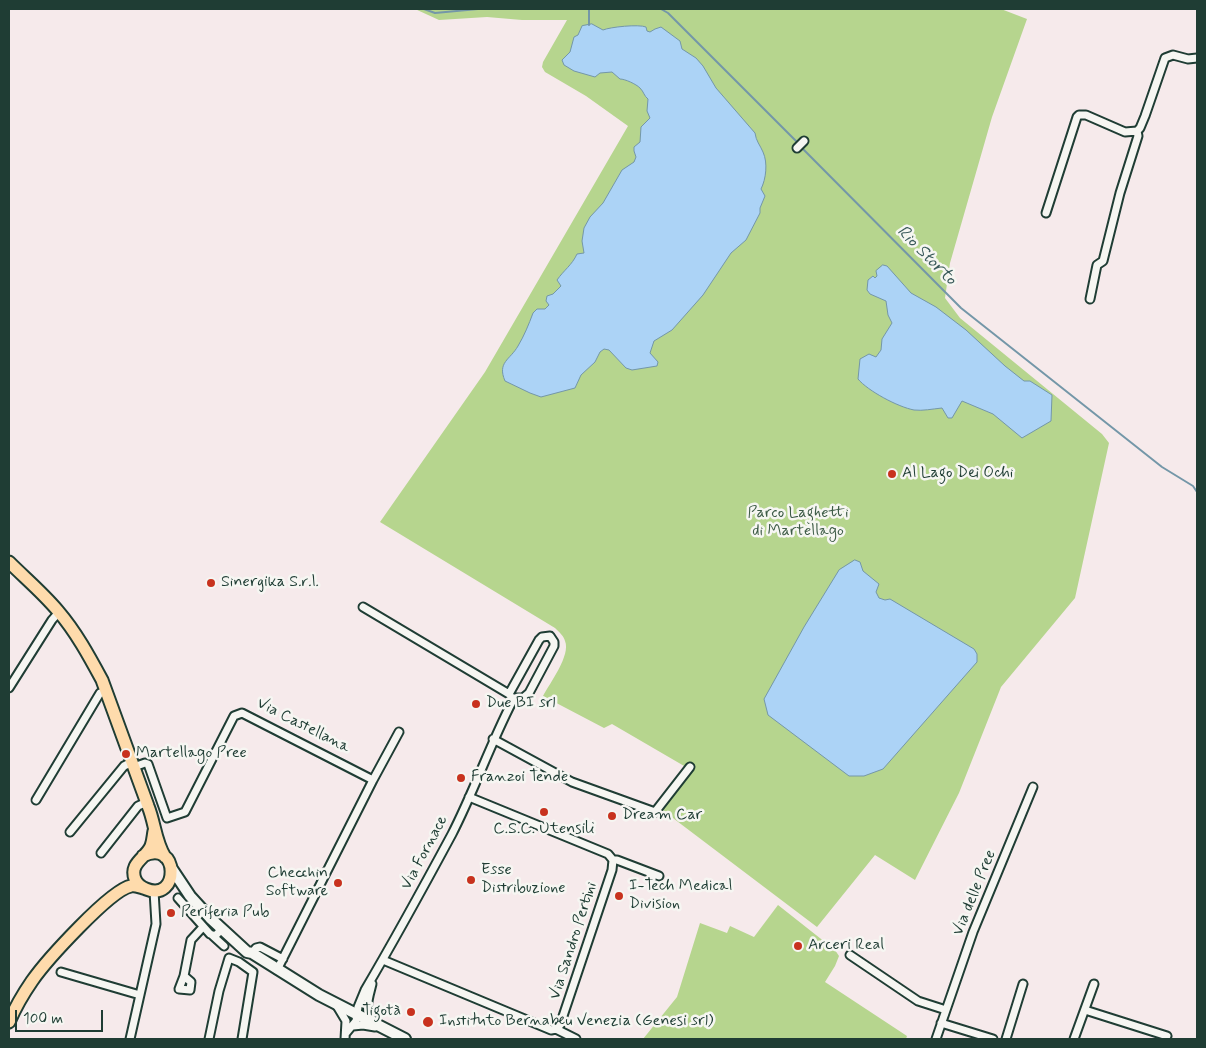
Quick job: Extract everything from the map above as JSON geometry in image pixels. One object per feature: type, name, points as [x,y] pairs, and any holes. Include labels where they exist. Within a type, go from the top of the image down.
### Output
[{"type":"main road","points":[[9,562],[59,612],[89,656],[106,691],[147,802],[161,850],[172,869],[170,880],[153,889],[130,886],[114,895]]},
{"type":"main road","points":[[9,1022],[31,982],[52,955],[114,895],[151,847],[154,829]]},
{"type":"main road","points":[[143,856],[153,853],[165,857]]},
{"type":"main road","points":[[135,866],[134,876],[139,884],[153,889]]},
{"type":"street","points":[[1090,299],[1098,265],[1104,261],[1120,193],[1138,136],[1137,131],[1145,116],[1165,58],[1173,55],[1188,59],[1197,58]]},
{"type":"street","points":[[1046,213],[1075,121],[1079,115],[1086,115],[1124,132],[1137,131]]},
{"type":"street","points":[[797,148],[804,141]]},
{"type":"street","points":[[363,608],[511,696]]},
{"type":"street","points":[[9,688],[59,612]]},
{"type":"street","name":"Via Fornace","points":[[357,1015],[359,1004],[373,976],[452,834],[470,797],[493,739],[512,702],[511,696],[539,640],[542,637],[550,636],[554,646],[529,694],[523,698],[511,696]]},
{"type":"street","points":[[36,800],[97,698],[106,691]]},
{"type":"street","name":"Via Castellana","points":[[133,764],[148,764],[167,818],[185,812],[234,716],[242,713],[373,780]]},
{"type":"street","points":[[277,970],[398,732]]},
{"type":"street","points":[[493,739],[572,782],[655,812],[690,767]]},
{"type":"street","points":[[70,832],[124,766],[133,764]]},
{"type":"street","name":"Via delle Pree","points":[[936,1039],[973,932],[1033,787]]},
{"type":"street","points":[[470,797],[608,854],[613,860],[659,876]]},
{"type":"street","points":[[101,853],[138,806],[147,802]]},
{"type":"street","name":"Via Sandro Pertini","points":[[556,1029],[560,1025],[612,870],[613,860]]},
{"type":"street","points":[[172,869],[224,946]]},
{"type":"street","points":[[130,1039],[156,924],[153,889],[178,890],[190,896]]},
{"type":"street","points":[[178,898],[203,926],[335,1004],[404,1039]]},
{"type":"street","points":[[184,976],[191,940],[203,926]]},
{"type":"street","points":[[239,962],[256,948],[260,947],[283,959]]},
{"type":"street","points":[[850,955],[918,1001],[946,1010]]},
{"type":"street","points":[[209,1039],[219,991],[230,956],[253,972],[242,1039]]},
{"type":"street","points":[[383,960],[551,1030],[556,1029],[576,1039]]},
{"type":"street","points":[[61,972],[140,994]]},
{"type":"street","name":"Via Fornace","points":[[367,1008],[373,976]]},
{"type":"street","points":[[1006,1039],[1023,984]]},
{"type":"street","points":[[1074,1039],[1094,984]]},
{"type":"street","points":[[335,1004],[350,1007],[359,1004]]},
{"type":"street","points":[[335,1004],[344,1016],[347,1031]]},
{"type":"street","points":[[347,1031],[353,1018],[367,1008],[370,1017],[383,1029]]},
{"type":"street","points":[[1085,1010],[1167,1036]]},
{"type":"street","points":[[942,1023],[993,1039]]},
{"type":"street","points":[[347,1031],[363,1025],[383,1029]]},
{"type":"green space","name":"Parco Laghetti di Martellago","points":[[415,9],[1001,9],[1027,19],[992,117],[950,263],[945,298],[960,318],[1102,434],[1109,443],[1075,598],[1001,687],[959,793],[915,880],[875,855],[817,927],[661,809],[691,770],[612,724],[604,728],[543,696],[559,669],[565,654],[564,639],[555,628],[380,522],[485,372],[628,126],[586,96],[545,72],[542,67],[567,20],[522,20],[487,17],[439,20]]},
{"type":"green space","points":[[778,905],[835,950],[839,956],[825,982],[907,1036],[906,1039],[643,1039],[677,997],[700,923],[727,933],[730,926],[754,937]]},
{"type":"water","points":[[592,24],[603,30],[637,26],[646,27],[647,31],[650,32],[661,27],[680,41],[682,49],[696,58],[703,66],[716,88],[755,133],[766,161],[765,176],[761,189],[765,196],[760,213],[746,240],[731,253],[703,295],[672,330],[654,341],[650,353],[658,362],[657,366],[632,370],[626,368],[609,350],[604,349],[600,352],[595,362],[581,375],[575,388],[541,397],[505,381],[503,365],[515,351],[533,313],[537,309],[545,309],[549,305],[546,301],[547,296],[553,294],[561,286],[557,280],[577,254],[584,253],[582,241],[584,228],[590,217],[603,203],[622,170],[634,162],[636,157],[634,147],[640,142],[641,127],[650,118],[647,111],[648,99],[636,85],[620,79],[612,72],[600,73],[595,77],[574,71],[564,65],[562,60],[570,52],[574,37],[578,35],[582,26]]},
{"type":"water","points":[[883,265],[887,266],[911,293],[936,307],[966,330],[1024,381],[1030,381],[1052,395],[1051,421],[1022,438],[993,414],[962,401],[952,418],[948,418],[942,408],[914,410],[900,406],[863,384],[858,379],[860,359],[869,354],[876,357],[881,350],[882,339],[892,323],[888,315],[886,301],[870,294],[867,290],[868,280],[873,276],[875,278],[877,276],[876,271]]},
{"type":"water","points":[[855,560],[860,562],[863,571],[879,584],[876,592],[879,598],[890,599],[974,649],[977,654],[977,662],[883,769],[864,776],[849,776],[768,715],[764,699],[804,627],[839,570]]},
{"type":"waterway","name":"Rio Storto","points":[[424,9],[435,13],[478,9]]},
{"type":"waterway","points":[[589,9],[589,25]]},
{"type":"waterway","name":"Rio Storto","points":[[661,9],[668,13],[798,143]]},
{"type":"waterway","name":"Rio Storto","points":[[801,147],[961,308],[1162,467],[1193,486],[1197,492]]},
{"type":"place","name":"Al Lago Dei Ochi","points":[[892,474]]},
{"type":"place","name":"Sinergika S.r.l.","points":[[211,583]]},
{"type":"place","name":"Due BI srl","points":[[476,704]]},
{"type":"place","name":"Martellago Pree","points":[[126,754]]},
{"type":"place","name":"Franzoi Tende","points":[[461,778]]},
{"type":"place","name":"C.S.C. Utensili","points":[[544,812]]},
{"type":"place","name":"Dream Car","points":[[612,816]]},
{"type":"place","name":"Esse Distribuzione","points":[[471,880]]},
{"type":"place","name":"Checchin Software","points":[[338,883]]},
{"type":"place","name":"I-Tech Medical Division","points":[[619,896]]},
{"type":"place","name":"Periferia Pub","points":[[171,913]]},
{"type":"place","name":"Arceri Real","points":[[798,946]]},
{"type":"place","name":"Tigotà","points":[[411,1012]]},
{"type":"place","name":"Instituto Bernabeu Venezia (Genesi srl)","points":[[428,1022]]}]
